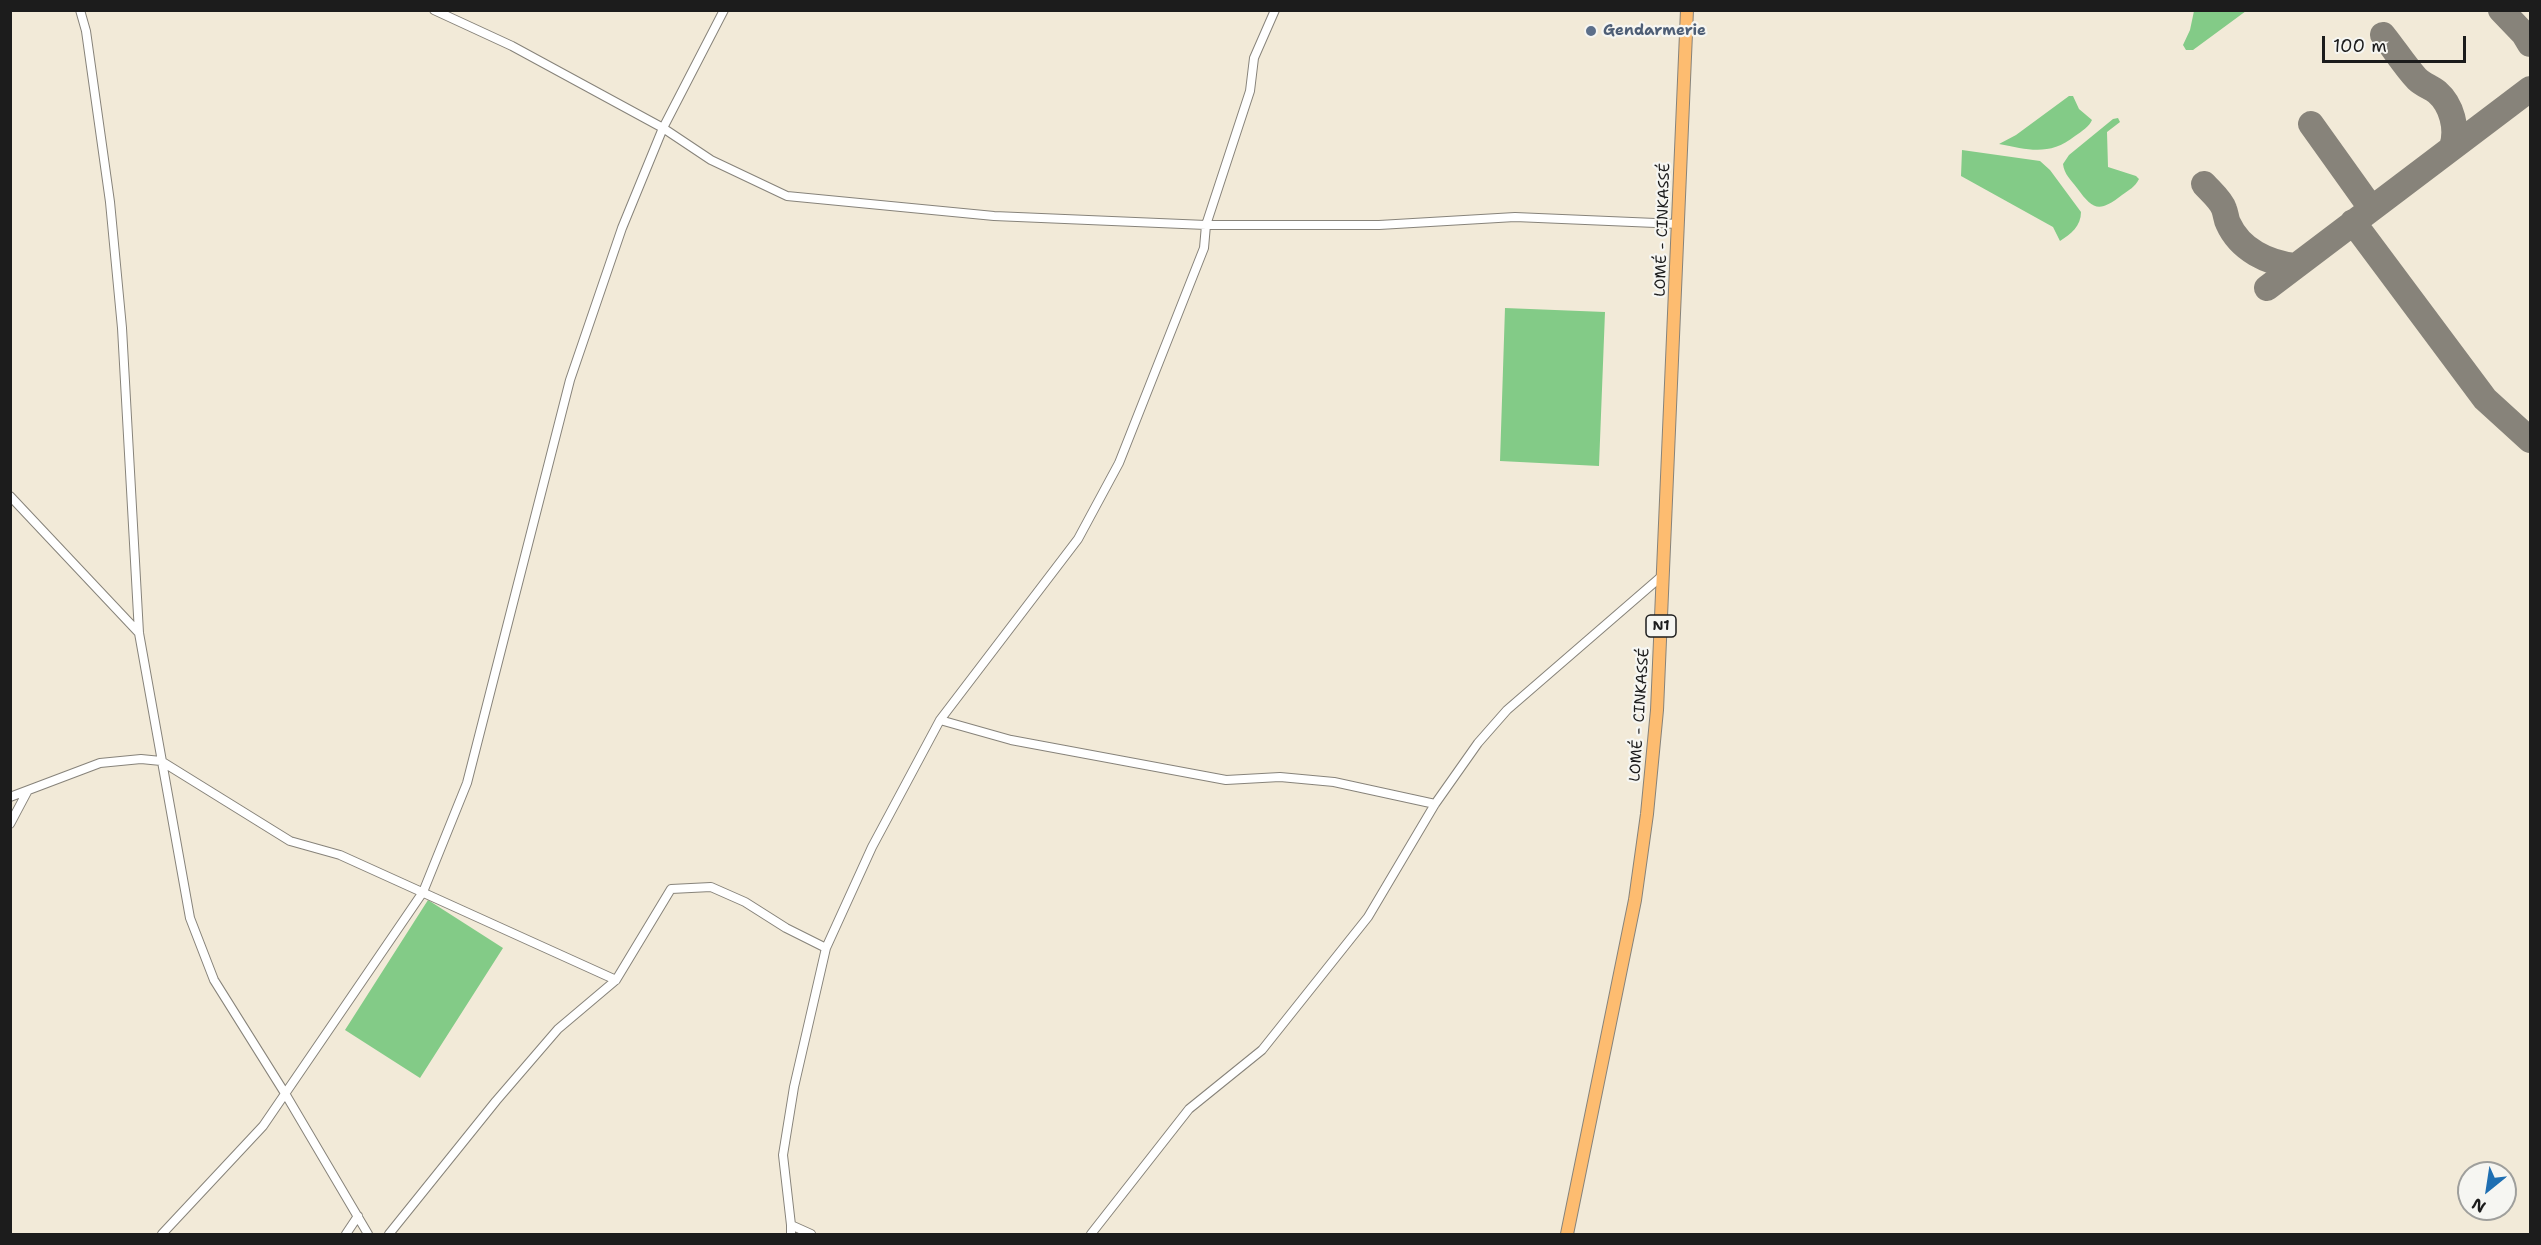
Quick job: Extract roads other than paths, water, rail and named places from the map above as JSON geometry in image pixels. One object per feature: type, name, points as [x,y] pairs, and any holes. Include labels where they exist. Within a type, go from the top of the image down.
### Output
[{"type":"highway","name":"LOMÉ - CINKASSÉ","points":[[1567,1234],[1635,900],[1647,814],[1657,710],[1664,574],[1688,10]]},
{"type":"street","points":[[80,10],[86,31],[108,191],[122,328],[139,633],[190,918],[214,980],[369,1234]]},
{"type":"street","points":[[434,10],[512,46],[663,128],[711,160],[787,196],[994,216],[1206,225],[1378,225],[1515,217],[1679,224]]},
{"type":"street","points":[[162,1234],[262,1126],[286,1095],[423,892],[467,783],[570,380],[622,228],[663,128],[724,10]]},
{"type":"street","points":[[791,1234],[783,1155],[794,1087],[826,948],[872,847],[940,720],[1078,539],[1119,463],[1204,248],[1206,225],[1250,91],[1254,58],[1275,10]]},
{"type":"street","points":[[10,496],[139,633]]},
{"type":"street","points":[[1090,1234],[1189,1109],[1262,1050],[1368,917],[1435,804],[1478,743],[1507,710],[1664,574]]},
{"type":"street","points":[[940,720],[1011,740],[1226,780],[1280,777],[1334,782],[1435,804]]},
{"type":"street","points":[[10,797],[100,763],[141,759],[161,761],[290,841],[340,855],[616,980]]},
{"type":"street","points":[[10,824],[27,792]]},
{"type":"street","points":[[390,1234],[496,1101],[558,1029],[616,980],[671,889],[711,887],[745,902],[786,928],[826,948]]},
{"type":"street","points":[[346,1234],[358,1216]]},
{"type":"street","points":[[791,1224],[811,1234]]},
{"type":"place","name":"Gendarmerie","points":[[1591,31]]}]
